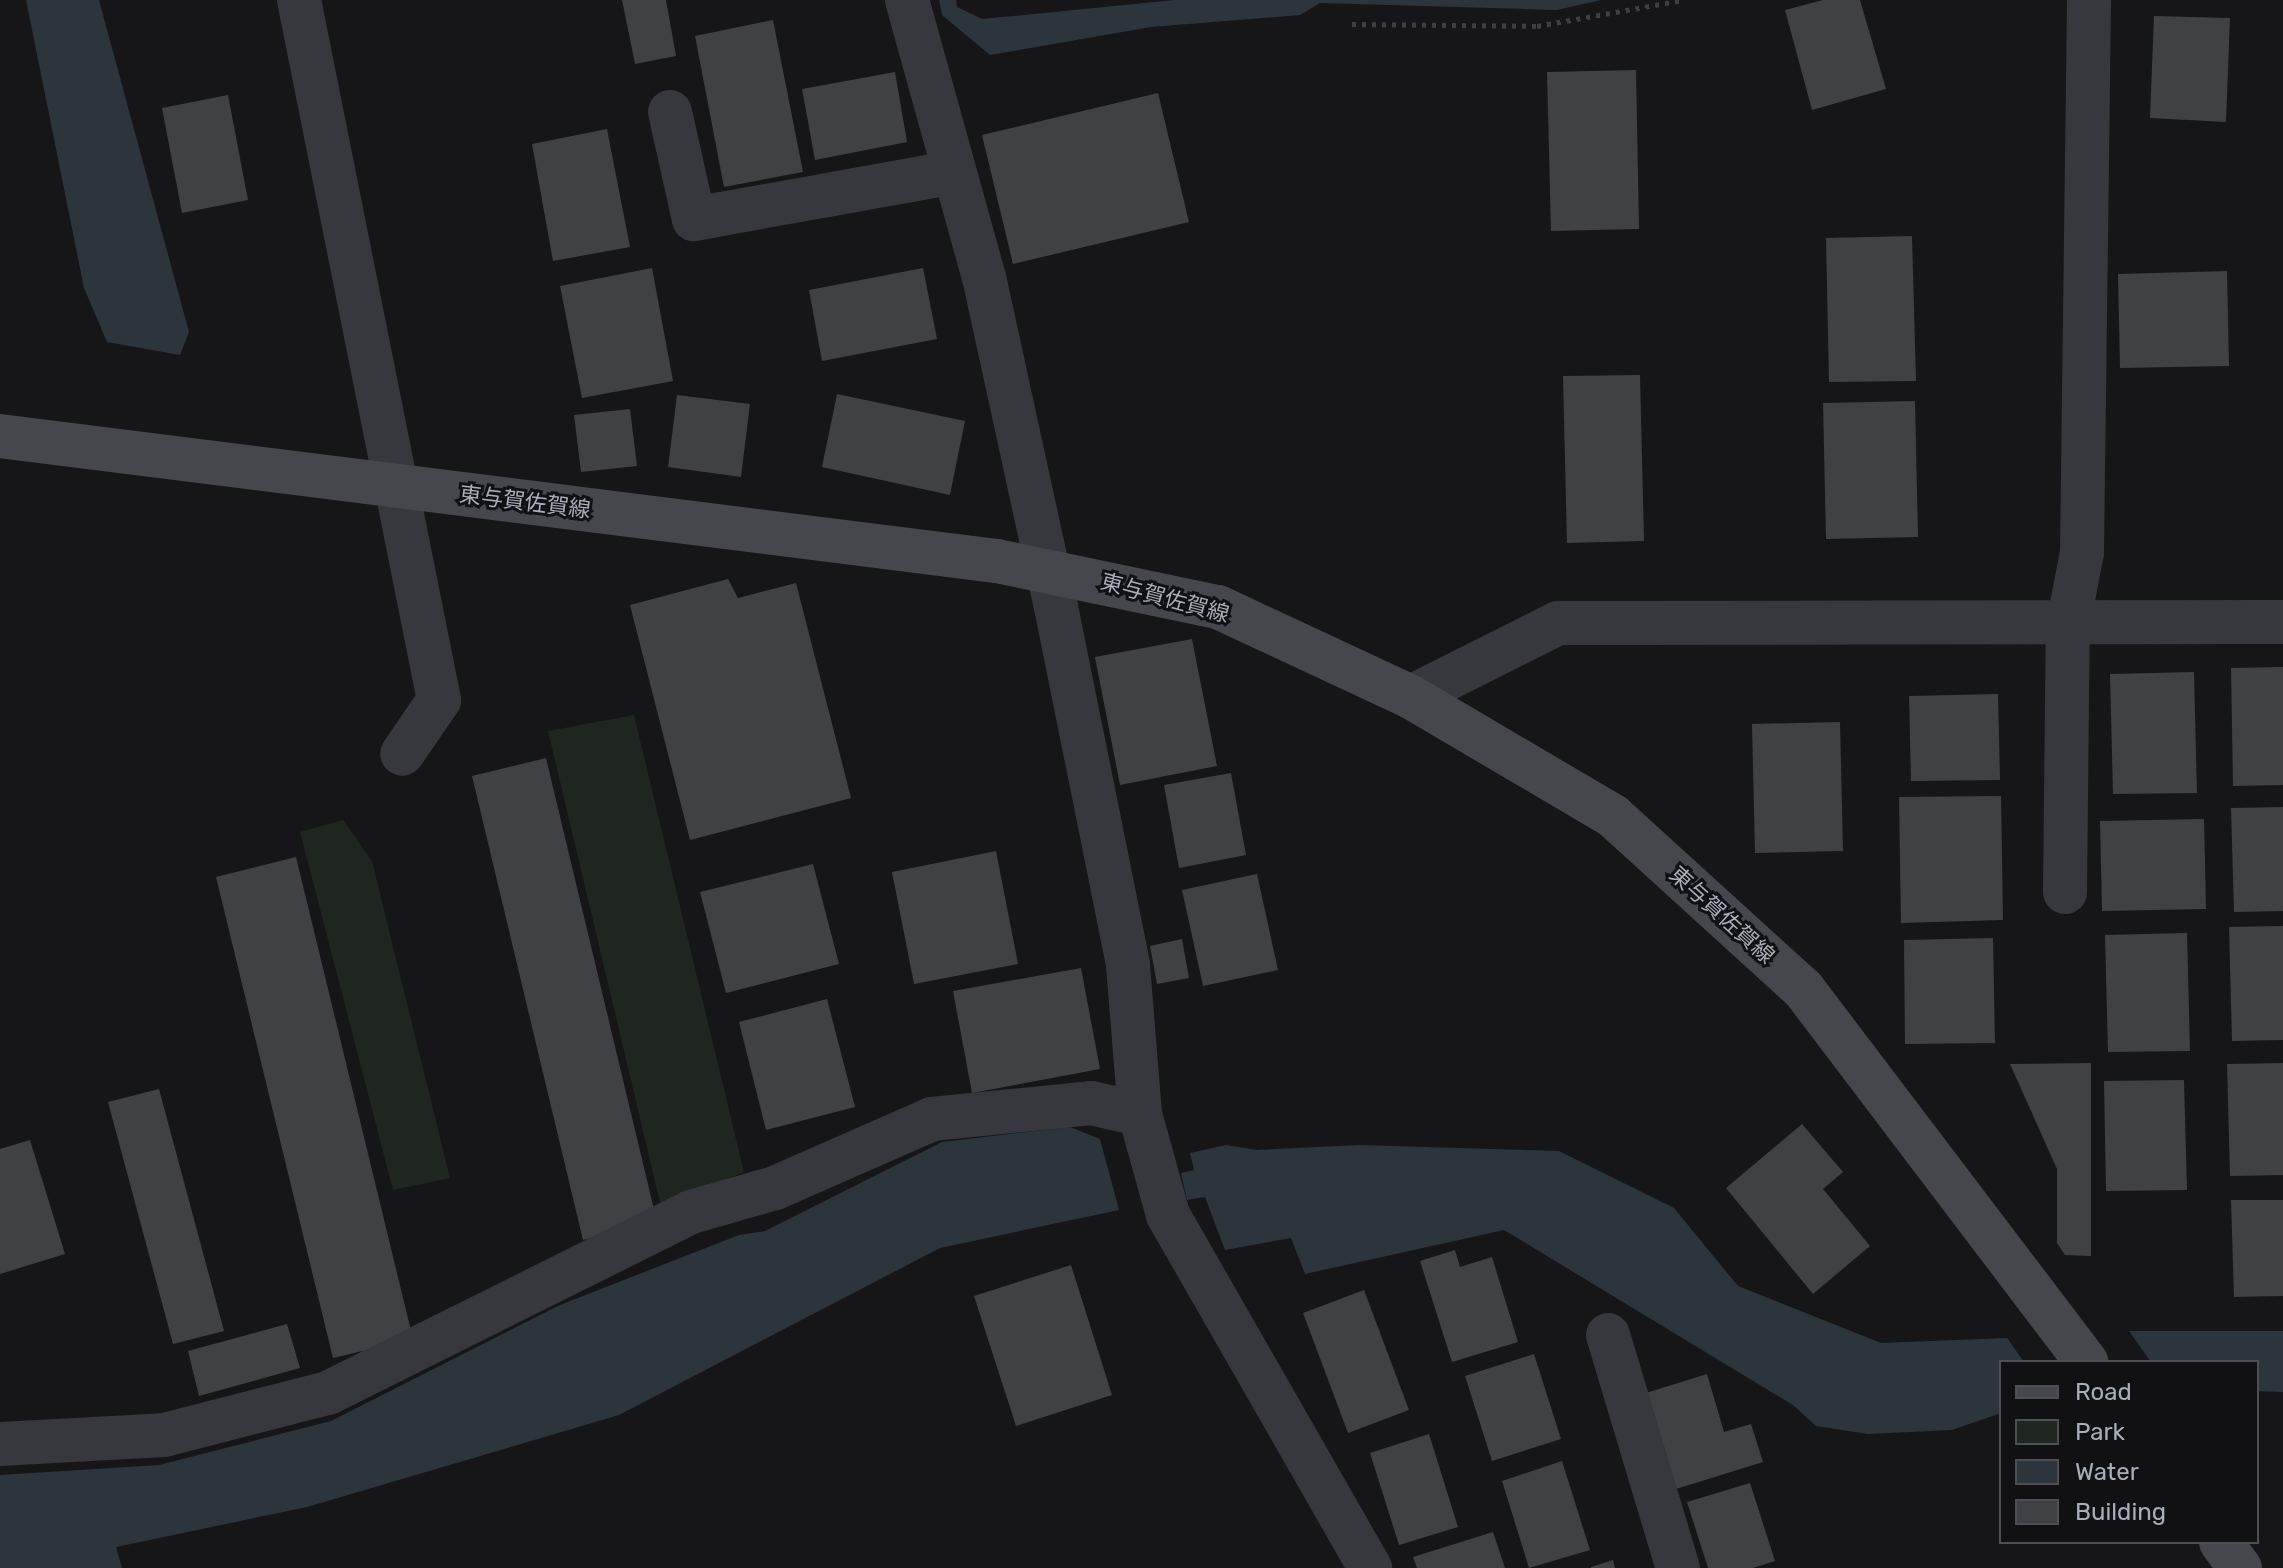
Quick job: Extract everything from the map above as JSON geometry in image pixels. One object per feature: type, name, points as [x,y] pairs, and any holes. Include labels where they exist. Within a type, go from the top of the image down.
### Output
[{"type":"main road","name":"東与賀佐賀線","points":[[0,436],[1047,568],[1218,607],[1411,697],[1613,816],[1804,990],[2084,1360]]},
{"type":"main road","points":[[2222,1544],[2240,1568]]},
{"type":"street","points":[[299,0],[439,700],[402,754]]},
{"type":"street","points":[[907,0],[984,277],[1047,568],[1128,965],[1140,1114],[1168,1215],[1370,1568]]},
{"type":"street","points":[[2065,892],[2068,625],[2082,552],[2089,0]]},
{"type":"street","points":[[670,112],[694,219],[954,172]]},
{"type":"street","points":[[1411,697],[1558,623],[2068,625],[2283,622]]},
{"type":"street","points":[[0,1444],[164,1435],[328,1393],[691,1212],[775,1188],[932,1119],[1091,1103],[1140,1114]]},
{"type":"street","points":[[1608,1335],[1678,1568]]},
{"type":"path","points":[[1352,24],[1537,26],[1683,0]]},
{"type":"green space","points":[[634,715],[744,1172],[661,1207],[548,731]]},
{"type":"green space","points":[[343,820],[372,861],[450,1178],[393,1190],[300,832]]},
{"type":"water","points":[[26,0],[99,0],[189,332],[180,355],[107,342],[84,288]]},
{"type":"water","points":[[939,0],[956,0],[957,7],[982,19],[1174,0],[1601,0],[1557,10],[1320,3],[1300,15],[1151,27],[990,55],[942,15]]},
{"type":"water","points":[[1070,1127],[1100,1139],[1119,1210],[940,1248],[619,1415],[307,1507],[116,1547],[122,1568],[0,1568],[0,1475],[159,1465],[331,1421],[560,1305],[739,1235],[765,1231],[942,1142]]},
{"type":"water","points":[[1226,1145],[1257,1150],[1359,1145],[1559,1151],[1674,1208],[1738,1286],[1881,1343],[2007,1338],[2023,1360],[1999,1360],[1999,1414],[1952,1430],[1868,1434],[1816,1426],[1793,1405],[1504,1230],[1305,1274],[1291,1238],[1225,1250],[1205,1197],[1187,1200],[1181,1173],[1194,1170],[1190,1153]]},
{"type":"water","points":[[2129,1331],[2283,1331],[2283,1392],[2259,1391],[2259,1360],[2150,1360]]},
{"type":"building","points":[[622,0],[666,0],[676,56],[635,64]]},
{"type":"building","points":[[1823,0],[1860,0],[1886,89],[1812,110],[1785,10]]},
{"type":"building","points":[[2154,16],[2230,18],[2226,122],[2150,118]]},
{"type":"building","points":[[773,20],[803,172],[724,187],[695,36]]},
{"type":"building","points":[[1636,70],[1639,229],[1551,231],[1547,72]]},
{"type":"building","points":[[895,72],[907,142],[815,160],[802,89]]},
{"type":"building","points":[[1158,93],[1189,222],[1013,264],[982,135]]},
{"type":"building","points":[[228,95],[248,200],[182,213],[162,108]]},
{"type":"building","points":[[607,129],[630,247],[553,261],[532,144]]},
{"type":"building","points":[[1912,236],[1916,381],[1829,382],[1826,238]]},
{"type":"building","points":[[652,268],[673,381],[582,398],[560,286]]},
{"type":"building","points":[[923,268],[937,339],[822,361],[809,290]]},
{"type":"building","points":[[2227,271],[2229,366],[2120,368],[2118,274]]},
{"type":"building","points":[[1640,375],[1644,541],[1567,543],[1563,376]]},
{"type":"building","points":[[837,394],[965,421],[950,495],[822,467]]},
{"type":"building","points":[[677,395],[750,404],[741,477],[668,467]]},
{"type":"building","points":[[1915,401],[1918,537],[1826,539],[1823,403]]},
{"type":"building","points":[[630,409],[637,466],[581,472],[574,415]]},
{"type":"building","points":[[728,579],[738,598],[796,583],[851,798],[690,840],[630,605]]},
{"type":"building","points":[[1192,639],[1217,766],[1120,785],[1095,657]]},
{"type":"building","points":[[2283,667],[2283,785],[2233,786],[2231,668]]},
{"type":"building","points":[[2194,672],[2197,793],[2113,794],[2110,674]]},
{"type":"building","points":[[1998,694],[2000,780],[1911,781],[1909,696]]},
{"type":"building","points":[[1840,722],[1843,851],[1755,853],[1752,724]]},
{"type":"building","points":[[546,758],[657,1222],[583,1240],[472,776]]},
{"type":"building","points":[[1231,773],[1246,855],[1179,868],[1164,785]]},
{"type":"building","points":[[2001,796],[2003,920],[1901,923],[1899,797]]},
{"type":"building","points":[[2283,807],[2283,911],[2234,912],[2231,808]]},
{"type":"building","points":[[2204,819],[2206,909],[2102,911],[2100,821]]},
{"type":"building","points":[[996,851],[1018,964],[914,984],[892,872]]},
{"type":"building","points":[[296,857],[413,1339],[333,1358],[216,877]]},
{"type":"building","points":[[813,864],[839,964],[726,993],[700,892]]},
{"type":"building","points":[[1257,874],[1278,970],[1203,986],[1182,890]]},
{"type":"building","points":[[2283,926],[2283,1040],[2232,1041],[2229,927]]},
{"type":"building","points":[[2187,933],[2190,1051],[2108,1052],[2105,935]]},
{"type":"building","points":[[1993,938],[1995,1043],[1905,1044],[1904,940]]},
{"type":"building","points":[[1182,939],[1189,978],[1157,984],[1150,946]]},
{"type":"building","points":[[1081,968],[1100,1069],[972,1093],[953,991]]},
{"type":"building","points":[[827,999],[855,1107],[766,1130],[739,1022]]},
{"type":"building","points":[[2091,1063],[2091,1256],[2065,1255],[2057,1243],[2057,1169],[2010,1064]]},
{"type":"building","points":[[2283,1063],[2283,1175],[2230,1176],[2227,1064]]},
{"type":"building","points":[[2184,1080],[2187,1190],[2106,1191],[2104,1081]]},
{"type":"building","points":[[159,1089],[224,1331],[173,1344],[108,1102]]},
{"type":"building","points":[[1802,1124],[1843,1172],[1823,1189],[1870,1246],[1813,1294],[1726,1188]]},
{"type":"building","points":[[30,1140],[65,1254],[0,1274],[0,1149]]},
{"type":"building","points":[[2231,1200],[2283,1200],[2283,1296],[2234,1297]]},
{"type":"building","points":[[1455,1250],[1460,1267],[1492,1257],[1518,1342],[1452,1362],[1420,1261]]},
{"type":"building","points":[[1071,1265],[1112,1395],[1016,1426],[974,1296]]},
{"type":"building","points":[[1364,1290],[1409,1410],[1348,1433],[1303,1313]]},
{"type":"building","points":[[287,1324],[300,1368],[199,1396],[188,1351]]},
{"type":"building","points":[[1534,1354],[1561,1439],[1492,1461],[1465,1376]]},
{"type":"building","points":[[1707,1374],[1724,1432],[1751,1424],[1763,1462],[1676,1489],[1646,1393]]},
{"type":"building","points":[[1429,1434],[1458,1527],[1399,1545],[1370,1453]]},
{"type":"building","points":[[1562,1461],[1590,1550],[1529,1568],[1502,1481]]},
{"type":"building","points":[[1750,1483],[1775,1561],[1753,1568],[1708,1568],[1687,1502]]},
{"type":"building","points":[[1493,1532],[1505,1568],[1417,1568],[1413,1557]]},
{"type":"building","points":[[1613,1560],[1615,1568],[1591,1568],[1591,1567]]}]
